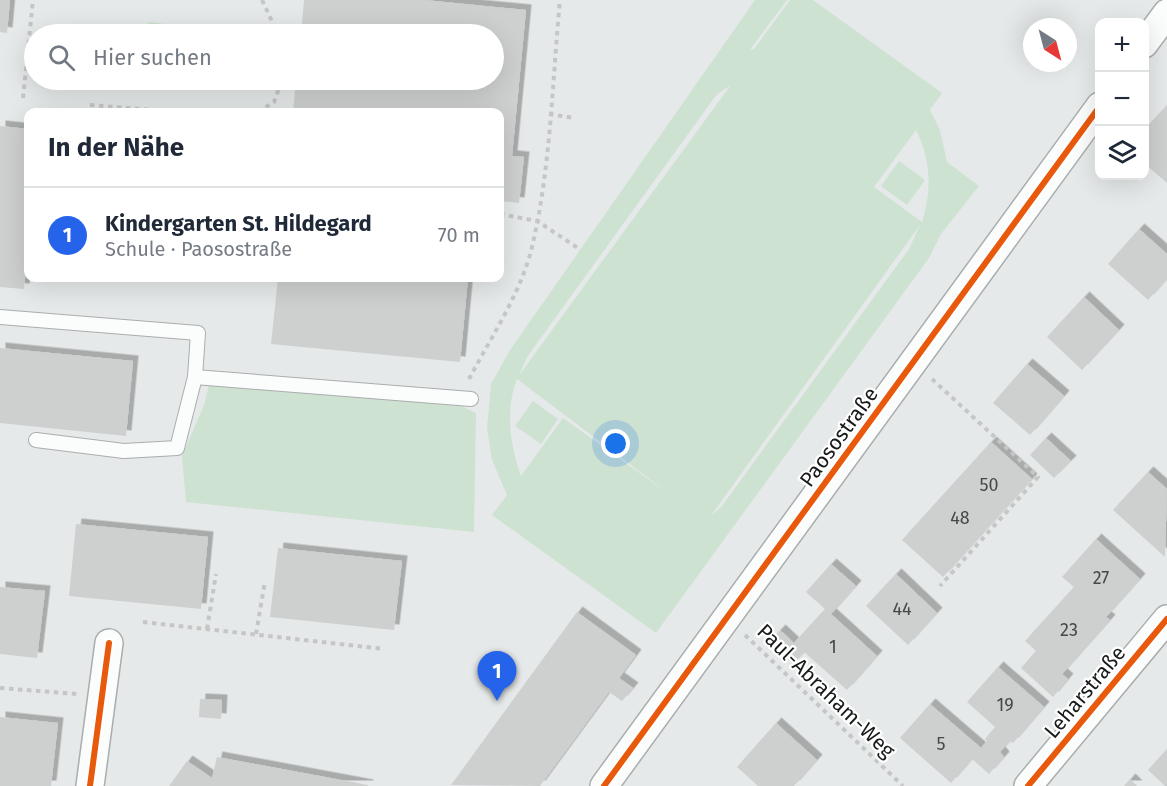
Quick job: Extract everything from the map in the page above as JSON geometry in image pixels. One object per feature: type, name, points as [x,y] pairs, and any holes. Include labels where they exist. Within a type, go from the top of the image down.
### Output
[{"type":"street","points":[[1149,37],[1167,13]]},
{"type":"street","name":"Paosostraße","points":[[604,786],[1095,113]]},
{"type":"street","name":"Leharstraße","points":[[1028,786],[1167,619]]},
{"type":"street","points":[[90,786],[109,643]]},
{"type":"lane","points":[[0,317],[198,333],[195,377],[177,448],[124,450],[36,440]]},
{"type":"lane","points":[[195,377],[465,398]]},
{"type":"path","points":[[31,24],[33,0]]},
{"type":"path","points":[[262,0],[273,24]]},
{"type":"path","points":[[465,398],[530,253],[543,188],[560,0]]},
{"type":"path","points":[[23,98],[24,88]]},
{"type":"path","points":[[264,108],[274,102],[278,90]]},
{"type":"path","points":[[90,105],[127,108]]},
{"type":"path","points":[[549,114],[574,118]]},
{"type":"path","points":[[504,215],[537,221],[581,250]]},
{"type":"path","points":[[932,379],[1038,477],[940,586]]},
{"type":"path","points":[[207,629],[216,574]]},
{"type":"path","points":[[256,634],[265,581]]},
{"type":"path","points":[[142,621],[384,649]]},
{"type":"path","points":[[0,688],[102,696]]},
{"type":"green space","points":[[755,0],[787,0],[750,50],[754,49],[790,0],[813,0],[942,93],[930,110],[940,130],[947,162],[979,186],[941,234],[929,258],[656,633],[492,515],[507,495],[492,460],[487,428],[491,384],[510,350]],"holes":[[[730,86],[519,375],[527,357],[717,94]],[[916,130],[925,152],[928,175],[927,199],[922,222],[874,187]],[[920,225],[909,249],[722,506],[710,517]],[[517,379],[673,497],[563,418],[521,476],[510,428],[513,391]]]},
{"type":"green space","points":[[899,161],[925,180],[907,205],[881,186]]},
{"type":"green space","points":[[209,385],[459,405],[476,413],[474,532],[186,502],[182,456],[204,405]]},
{"type":"green space","points":[[533,401],[558,419],[541,444],[515,426]]},
{"type":"building","points":[[0,0],[10,0],[7,33],[0,32]]},
{"type":"building","points":[[304,0],[424,0],[526,10],[512,156],[524,157],[519,203],[504,201],[504,108],[293,108],[295,90],[504,90],[504,24],[302,24]]},
{"type":"building","points":[[1167,105],[1167,183],[1149,167],[1149,125]]},
{"type":"building","points":[[0,126],[24,129],[25,282],[24,289],[0,287]]},
{"type":"building","points":[[1139,229],[1167,254],[1167,279],[1148,300],[1108,264]]},
{"type":"building","points":[[278,282],[468,282],[460,362],[271,344]]},
{"type":"building","points":[[1084,297],[1119,330],[1082,370],[1047,337]]},
{"type":"building","points":[[0,348],[133,361],[126,436],[0,423]]},
{"type":"building","points":[[1027,364],[1064,396],[1030,435],[993,403]]},
{"type":"building","points":[[1046,438],[1071,461],[1054,478],[1030,455]]},
{"type":"building","points":[[991,442],[1032,479],[943,577],[902,540]]},
{"type":"building","points":[[1148,472],[1167,489],[1165,557],[1113,510]]},
{"type":"building","points":[[76,524],[208,537],[201,609],[69,596]]},
{"type":"building","points":[[1096,539],[1140,579],[1106,617],[1110,620],[1062,674],[1068,679],[1053,697],[1021,668],[1036,651],[1025,641],[1074,587],[1062,577]]},
{"type":"building","points":[[278,548],[402,561],[394,630],[270,617]]},
{"type":"building","points":[[831,564],[856,586],[831,614],[877,656],[847,690],[804,652],[793,664],[769,642],[780,630],[794,643],[825,609],[806,592]]},
{"type":"building","points":[[896,574],[937,613],[908,645],[866,606]]},
{"type":"building","points":[[0,587],[45,591],[37,658],[0,654]]},
{"type":"building","points":[[577,612],[636,655],[619,678],[633,688],[622,701],[609,692],[540,786],[451,785]]},
{"type":"building","points":[[998,667],[1044,707],[1013,743],[1010,741],[1000,752],[1004,757],[989,774],[972,759],[951,783],[900,738],[930,704],[981,748],[995,727],[967,702]]},
{"type":"building","points":[[200,699],[222,700],[221,719],[199,717]]},
{"type":"building","points":[[0,717],[58,723],[51,786],[0,786]]},
{"type":"building","points":[[776,723],[817,760],[794,786],[758,786],[737,767]]},
{"type":"building","points":[[1167,749],[1167,786],[1165,786],[1148,770]]},
{"type":"building","points":[[217,757],[368,786],[169,786],[187,761],[212,778]]},
{"type":"building","points":[[1130,779],[1137,786],[1124,786]]},
{"type":"cycle path","points":[[604,786],[1095,113]]},
{"type":"cycle path","points":[[1028,786],[1167,619]]},
{"type":"cycle path","points":[[90,786],[109,643]]},
{"type":"place","name":"Kindergarten St. Hildegard","points":[[497,701]]}]
